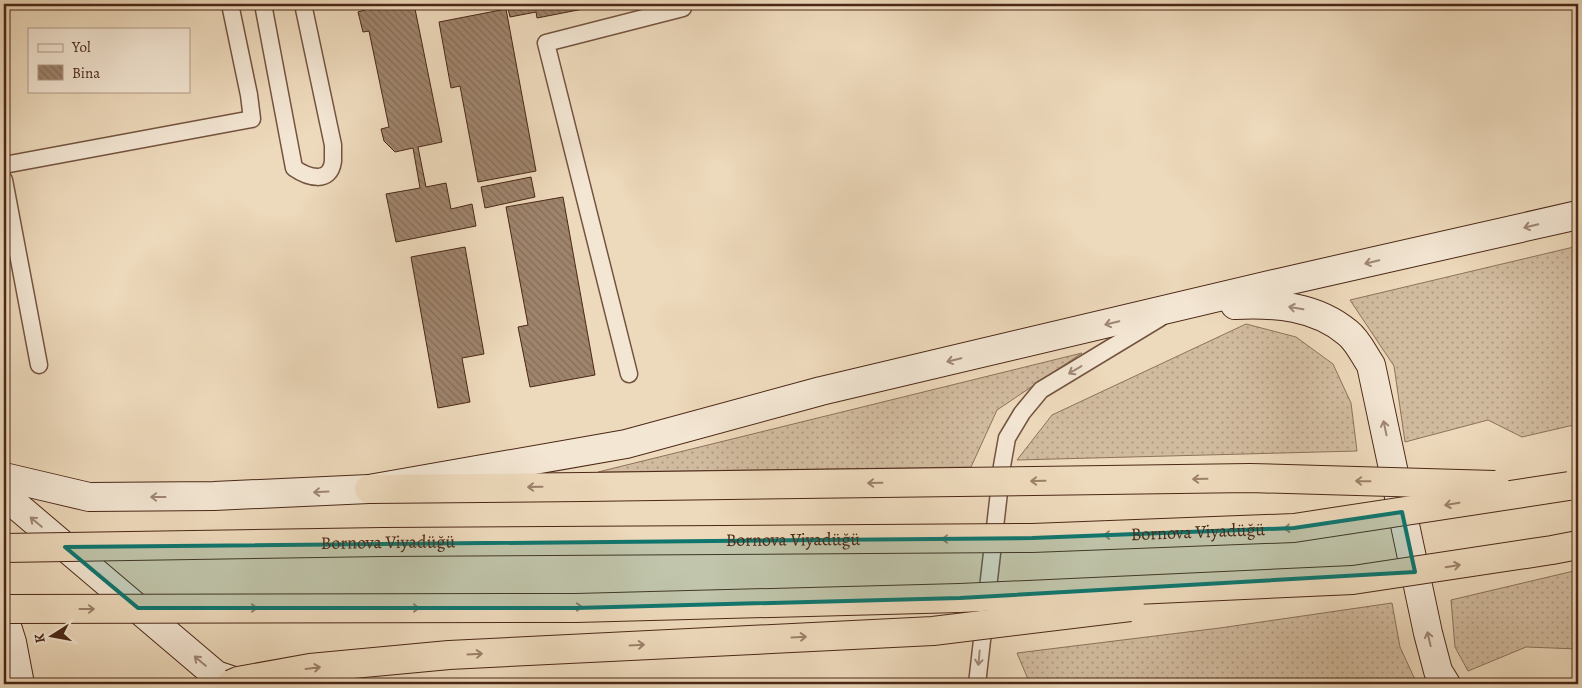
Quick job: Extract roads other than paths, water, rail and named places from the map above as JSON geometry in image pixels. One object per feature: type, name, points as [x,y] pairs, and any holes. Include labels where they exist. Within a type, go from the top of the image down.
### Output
[{"type":"highway","points":[[369,489],[1250,478],[1574,485]]},
{"type":"highway","name":"Bornova Viyadüğü","points":[[4,548],[393,542],[1022,538],[1294,528],[1574,485]]},
{"type":"highway","points":[[231,684],[238,681],[310,668],[449,655],[933,631],[1353,580],[1578,545]]},
{"type":"highway","points":[[4,609],[606,607],[960,598],[1353,580]]},
{"type":"main road","points":[[4,477],[89,497],[214,496],[369,489],[626,444],[821,391],[1578,215]]},
{"type":"main road","points":[[1177,308],[1262,304],[1302,309],[1318,314],[1349,334],[1360,348],[1371,365],[1428,633],[1438,671],[1446,684]]},
{"type":"main road","points":[[4,495],[216,675],[242,684]]},
{"type":"main road","points":[[4,617],[12,642],[20,684]]},
{"type":"lane","points":[[4,165],[252,119],[249,95],[230,4]]},
{"type":"lane","points":[[263,4],[294,168],[304,175],[312,177],[324,176],[329,171],[332,163],[333,145],[303,4]]},
{"type":"lane","points":[[629,374],[546,42],[683,8],[682,4]]},
{"type":"lane","points":[[4,180],[39,365]]},
{"type":"lane","points":[[977,684],[1002,466],[1008,438],[1022,413],[1041,390],[1177,308]]}]
